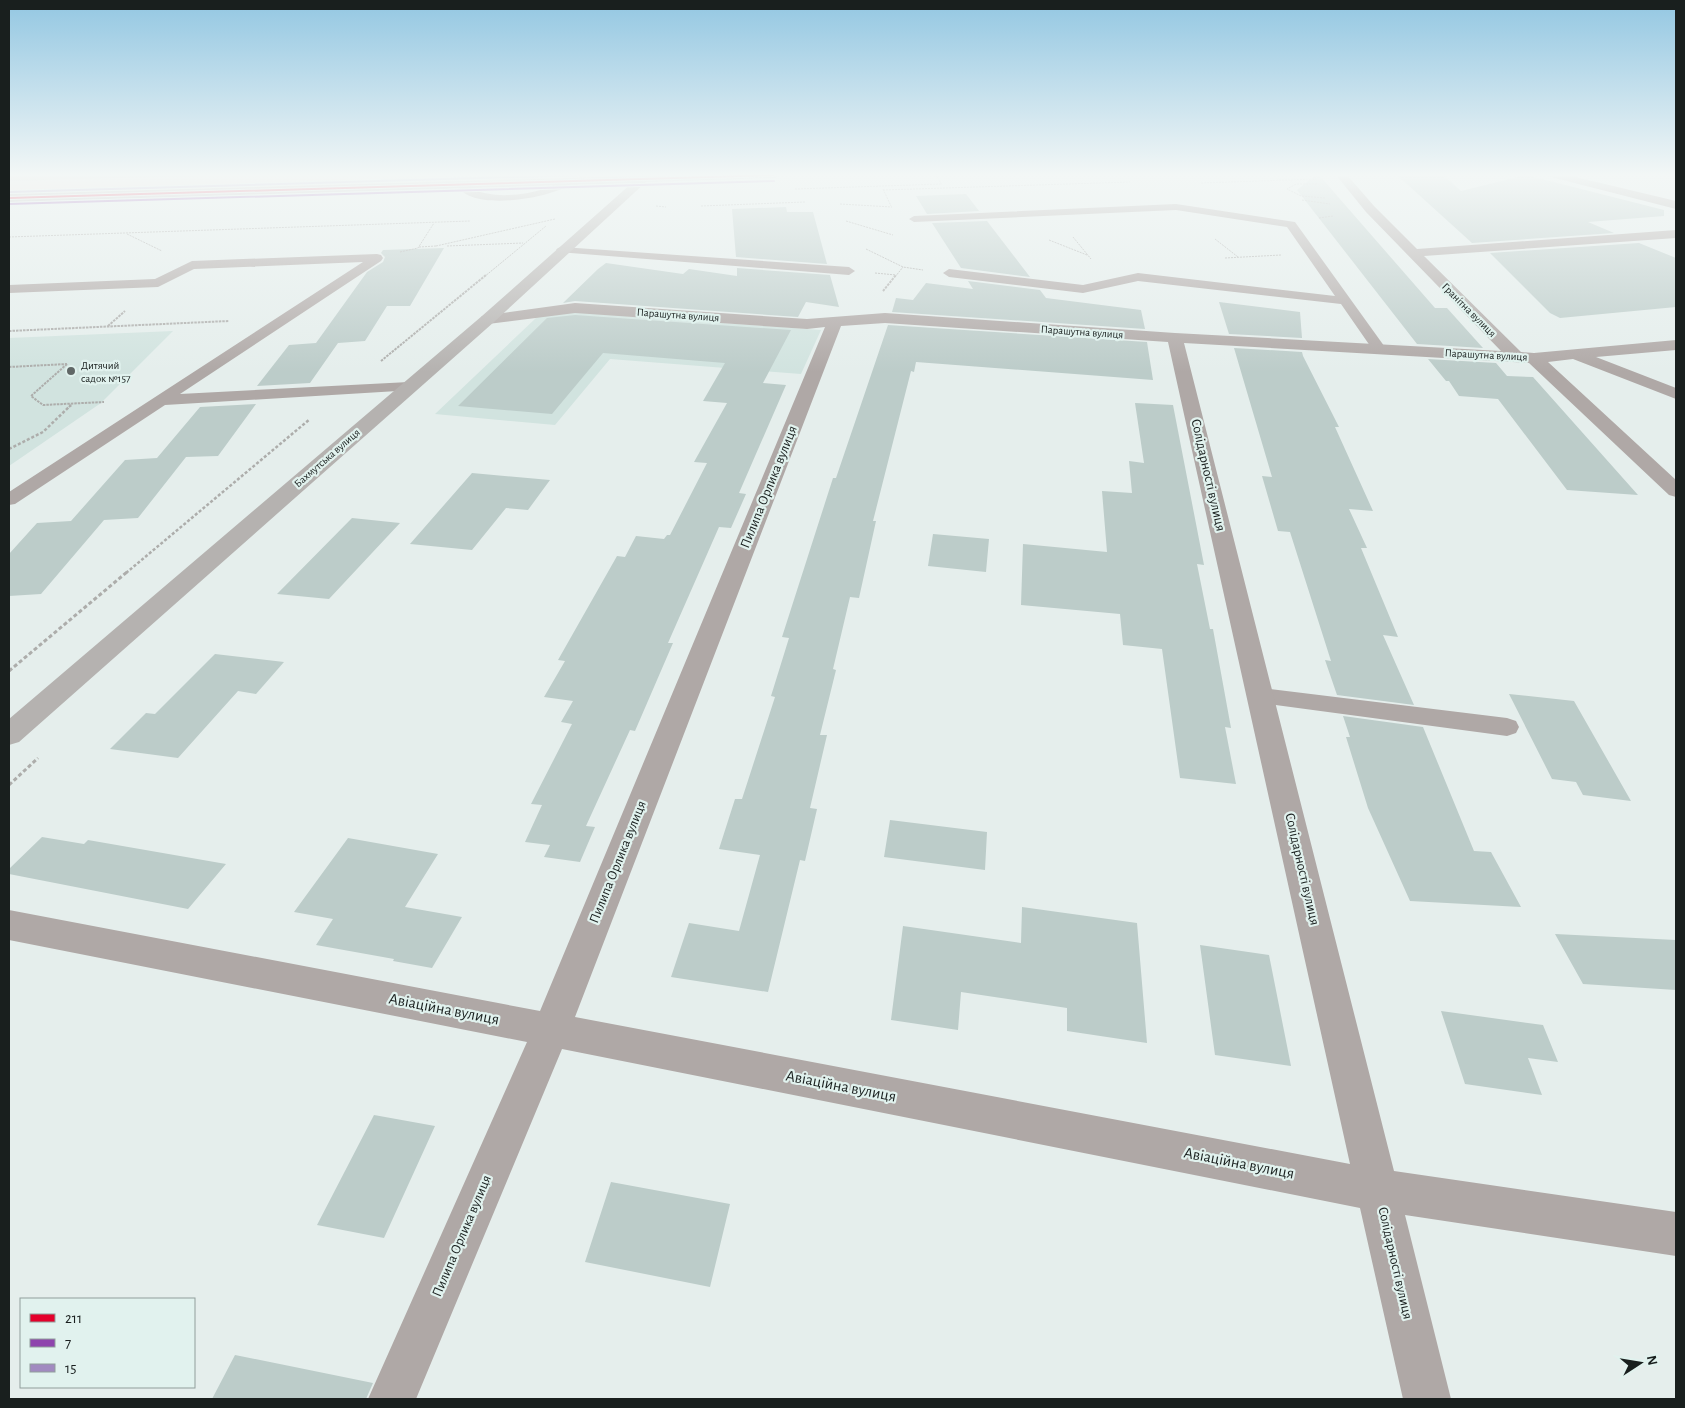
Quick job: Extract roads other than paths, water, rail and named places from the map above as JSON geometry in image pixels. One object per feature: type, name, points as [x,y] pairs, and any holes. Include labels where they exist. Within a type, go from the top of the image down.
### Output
[{"type":"street","name":"Бахмутська вулиця","points":[[9,734],[488,319],[572,241]]},
{"type":"street","name":"Гранітна вулиця","points":[[1401,241],[1525,358],[1676,491]]},
{"type":"street","points":[[1413,253],[1583,241]]},
{"type":"street","name":"Парашутна вулиця","points":[[488,319],[575,308],[807,324],[886,318],[1175,338],[1525,358],[1676,344]]},
{"type":"street","name":"Пилипа Орлика вулиця","points":[[392,1399],[551,1030],[835,322]]},
{"type":"street","name":"Солідарності вулиця","points":[[1175,338],[1427,1399]]},
{"type":"street","points":[[1574,354],[1676,394]]},
{"type":"street","name":"Авіаційна вулиця","points":[[9,925],[1378,1190],[1676,1234]]},
{"type":"lane","points":[[1303,241],[1380,350]]},
{"type":"lane","points":[[562,250],[850,271]]},
{"type":"lane","points":[[9,288],[158,283],[192,265],[377,258],[9,500]]},
{"type":"lane","points":[[949,273],[1083,289],[1138,277],[1345,301]]},
{"type":"lane","points":[[162,400],[409,387]]},
{"type":"lane","points":[[1261,696],[1507,727]]},
{"type":"place","name":"Дитячий садок №157","points":[[71,371]]}]
